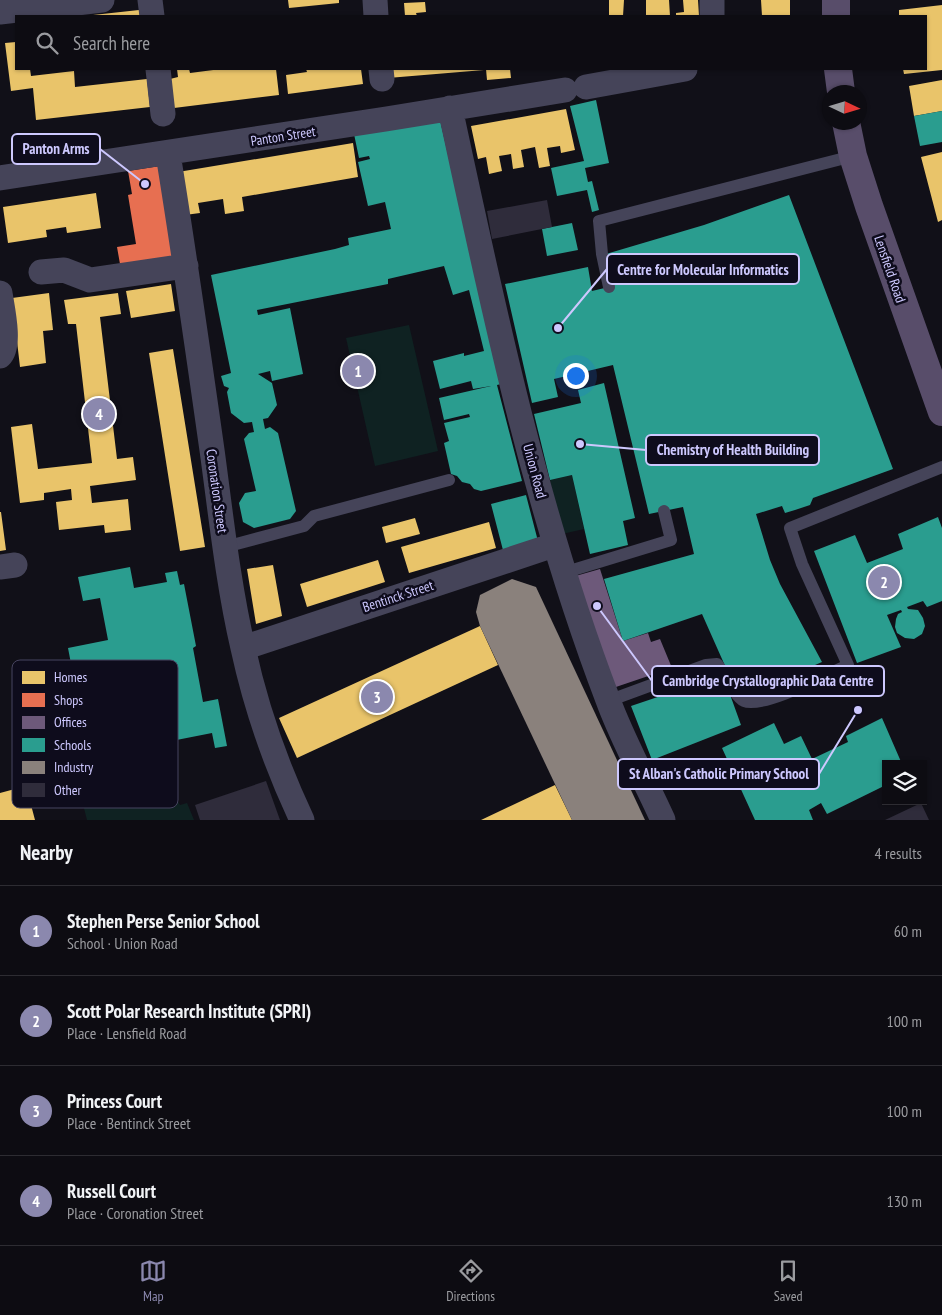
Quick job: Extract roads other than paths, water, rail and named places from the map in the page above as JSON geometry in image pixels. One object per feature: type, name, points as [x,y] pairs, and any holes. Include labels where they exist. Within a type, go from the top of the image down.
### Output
[{"type":"main road","points":[[836,0],[836,15]]},
{"type":"main road","points":[[838,70],[840,85]]},
{"type":"main road","name":"Lensfield Road","points":[[848,130],[853,156],[872,215],[942,412]]},
{"type":"street","points":[[0,12],[34,4],[102,0]]},
{"type":"street","points":[[150,0],[152,15]]},
{"type":"street","points":[[375,0],[376,15]]},
{"type":"street","points":[[712,0],[712,15]]},
{"type":"street","points":[[158,70],[163,114]]},
{"type":"street","name":"Panton Street","points":[[0,178],[168,154],[679,70]]},
{"type":"street","name":"Union Road","points":[[450,108],[486,278],[554,545],[608,702],[663,820]]},
{"type":"street","name":"Coronation Street","points":[[168,154],[186,266],[225,547],[243,648],[263,722],[288,790],[302,820]]},
{"type":"street","points":[[41,272],[64,270],[90,280],[186,266]]},
{"type":"street","points":[[0,293],[6,342],[3,354],[0,356]]},
{"type":"street","name":"Bentinck Street","points":[[243,648],[554,545]]},
{"type":"lane","points":[[609,287],[602,254],[599,221],[853,156]]},
{"type":"lane","points":[[608,702],[706,665],[717,664],[725,673],[735,693],[744,701],[756,702],[785,694],[848,665],[802,564],[790,528],[942,466]]},
{"type":"lane","points":[[225,547],[304,526],[314,516],[449,480]]},
{"type":"lane","points":[[563,573],[671,540],[664,511]]},
{"type":"place","name":"Panton Arms","points":[[145,184]]},
{"type":"place","name":"Centre for Molecular Informatics","points":[[558,328]]},
{"type":"place","name":"Stephen Perse Senior School","points":[[358,371]]},
{"type":"place","name":"Russell Court","points":[[99,414]]},
{"type":"place","name":"Chemistry of Health Building","points":[[580,444]]},
{"type":"place","name":"Scott Polar Research Institute (SPRI)","points":[[884,582]]},
{"type":"place","name":"Cambridge Crystallographic Data Centre","points":[[597,606]]},
{"type":"place","name":"Princess Court","points":[[377,697]]},
{"type":"place","name":"St Alban's Catholic Primary School","points":[[858,710]]}]
